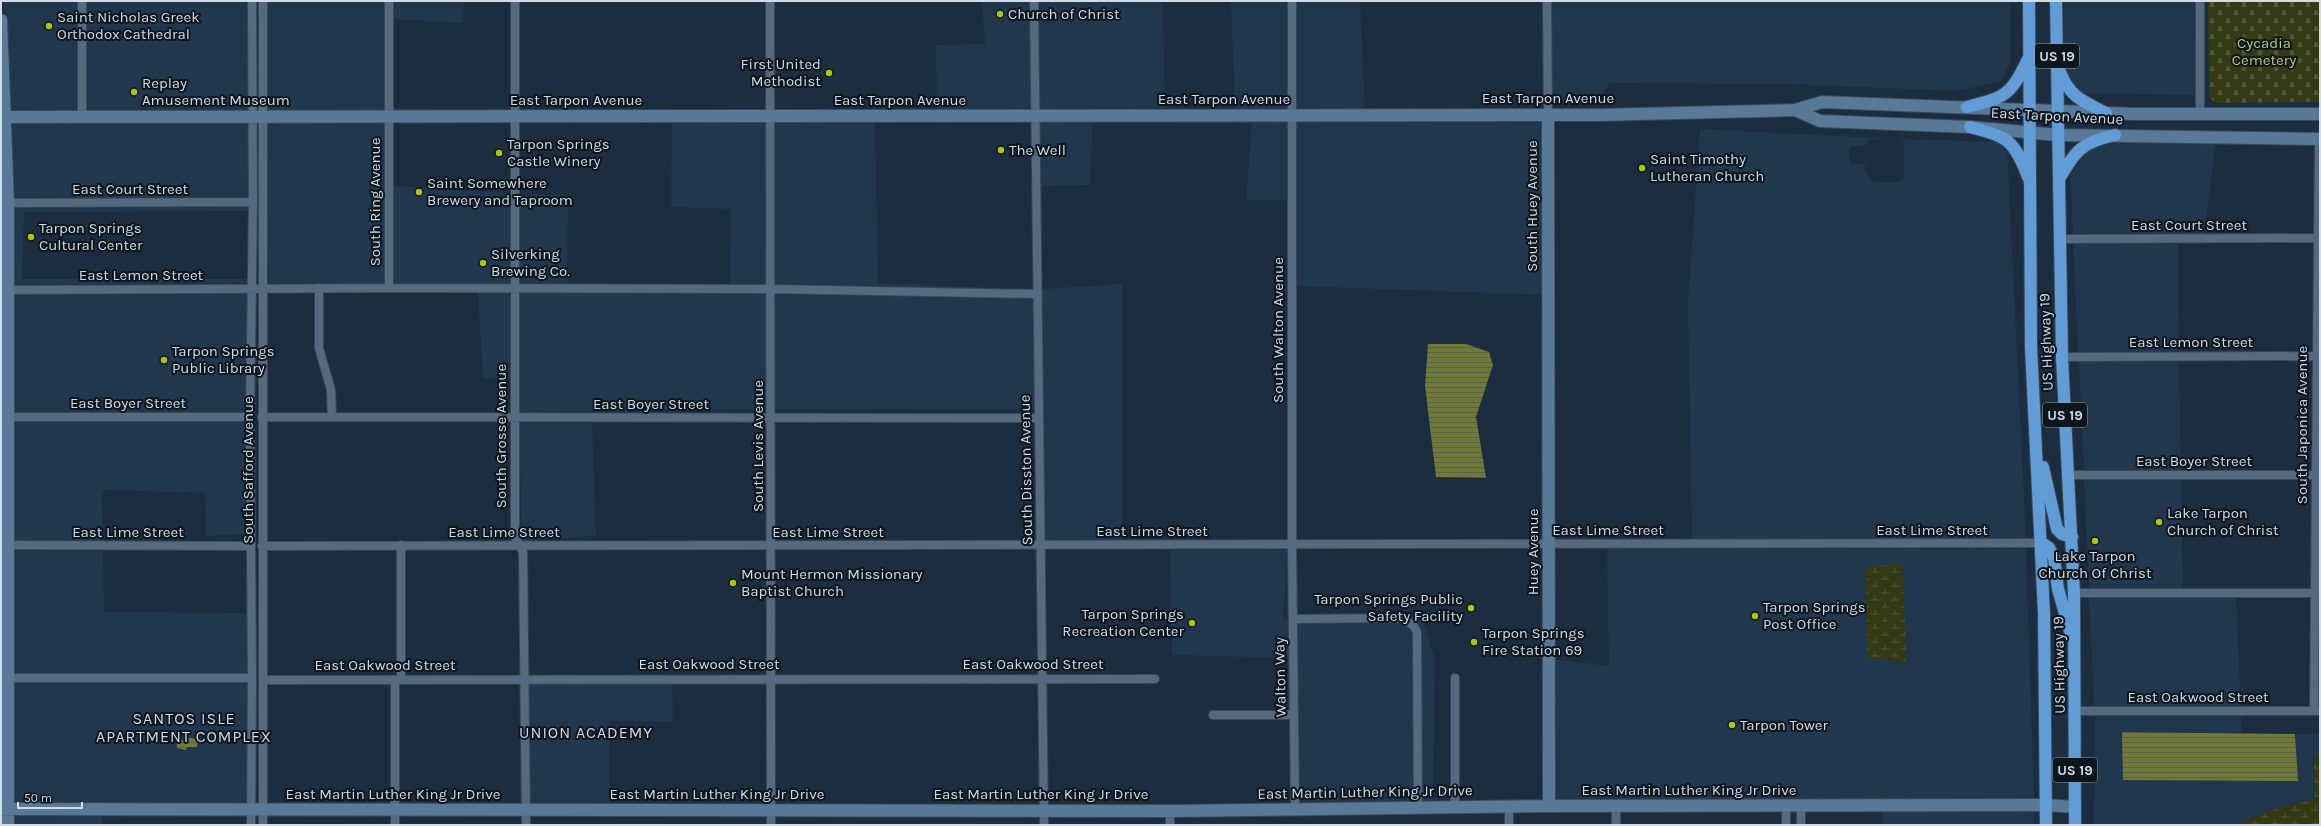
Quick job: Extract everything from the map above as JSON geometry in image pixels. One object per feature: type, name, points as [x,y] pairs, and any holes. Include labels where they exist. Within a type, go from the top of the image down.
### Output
[{"type":"highway","name":"US Highway 19","points":[[2030,1],[2031,347],[2042,543],[2046,825]]},
{"type":"highway","name":"US Highway 19","points":[[2056,1],[2062,357],[2074,593],[2076,711],[2075,825]]},
{"type":"highway","points":[[1966,107],[1999,99],[2009,92],[2018,81],[2030,56]]},
{"type":"highway","points":[[2058,66],[2065,85],[2075,97],[2106,113]]},
{"type":"highway","points":[[1970,127],[2002,136],[2006,139],[2018,152],[2030,183]]},
{"type":"highway","points":[[2058,180],[2080,147],[2095,139],[2115,135]]},
{"type":"highway","points":[[2036,443],[2052,501],[2054,522],[2062,534],[2072,537]]},
{"type":"highway","points":[[2042,543],[2049,548],[2054,558],[2058,589],[2075,650]]},
{"type":"main road","points":[[1,20],[4,203],[4,809],[8,825]]},
{"type":"main road","name":"East Tarpon Avenue","points":[[3,117],[1689,114],[1795,110],[1822,102],[2106,113],[2200,115],[2320,114]]},
{"type":"main road","name":"East Tarpon Avenue","points":[[1795,110],[1820,121],[1970,127],[2058,135],[2293,139],[2320,136]]},
{"type":"main road","name":"South Huey Avenue","points":[[1548,114],[1548,299]]},
{"type":"main road","name":"Huey Avenue","points":[[1548,299],[1550,544],[1549,806]]},
{"type":"main road","name":"East Martin Luther King Jr Drive","points":[[4,809],[1170,811],[1509,806],[2045,805],[2074,807]]},
{"type":"street","points":[[82,1],[82,116]]},
{"type":"street","points":[[252,1],[258,116]]},
{"type":"street","points":[[258,116],[263,1]]},
{"type":"street","name":"South Ring Avenue","points":[[388,288],[389,1]]},
{"type":"street","name":"South Grosse Avenue","points":[[515,1],[515,538],[523,552],[526,825]]},
{"type":"street","name":"South Levis Avenue","points":[[770,1],[772,289],[771,825]]},
{"type":"street","name":"South Disston Avenue","points":[[1034,1],[1044,825]]},
{"type":"street","name":"South Walton Avenue","points":[[1292,1],[1292,545]]},
{"type":"street","points":[[1548,1],[1548,114]]},
{"type":"street","points":[[2200,1],[2200,115]]},
{"type":"street","name":"South Safford Avenue","points":[[258,116],[253,202],[250,546],[252,678],[257,810],[263,825]]},
{"type":"street","name":"South Safford Avenue","points":[[251,825],[257,810],[264,680],[262,417],[264,288],[258,116]]},
{"type":"street","name":"South Japonica Avenue","points":[[2317,711],[2318,238],[2320,136]]},
{"type":"street","name":"East Court Street","points":[[4,203],[253,202]]},
{"type":"street","name":"East Court Street","points":[[2059,239],[2318,238]]},
{"type":"street","points":[[319,288],[319,348],[331,390],[332,417]]},
{"type":"street","name":"East Lemon Street","points":[[4,290],[514,288],[772,289],[1037,294]]},
{"type":"street","name":"East Lemon Street","points":[[2062,357],[2318,356]]},
{"type":"street","name":"East Boyer Street","points":[[4,417],[250,417]]},
{"type":"street","name":"East Boyer Street","points":[[262,417],[1039,418]]},
{"type":"street","name":"East Boyer Street","points":[[2068,475],[2318,475]]},
{"type":"street","name":"East Lime Street","points":[[262,546],[2042,543]]},
{"type":"street","name":"East Lime Street","points":[[4,545],[250,546]]},
{"type":"street","points":[[395,825],[401,545]]},
{"type":"street","name":"Walton Way","points":[[1292,545],[1295,809]]},
{"type":"street","points":[[2074,593],[2318,592]]},
{"type":"street","points":[[1293,619],[1401,618],[1413,625],[1417,632],[1418,807]]},
{"type":"street","points":[[4,678],[252,678]]},
{"type":"street","name":"East Oakwood Street","points":[[264,680],[772,678],[1155,679]]},
{"type":"street","points":[[1455,678],[1456,807]]},
{"type":"street","name":"East Oakwood Street","points":[[2076,711],[2317,711]]},
{"type":"street","points":[[1213,715],[1294,715]]},
{"type":"street","points":[[1786,805],[1786,825]]},
{"type":"street","points":[[1801,805],[1801,825]]},
{"type":"street","points":[[1509,806],[1509,825]]},
{"type":"street","points":[[1616,806],[1616,825]]},
{"type":"street","points":[[1170,811],[1170,825]]},
{"type":"shaded area","points":[[5,1],[77,1],[78,112],[10,112]]},
{"type":"shaded area","points":[[86,1],[248,1],[248,111],[86,112]]},
{"type":"shaded area","points":[[267,1],[384,1],[384,111],[268,110]]},
{"type":"shaded area","points":[[393,1],[464,1],[463,23],[393,19]]},
{"type":"shaded area","points":[[982,1],[1030,1],[1031,108],[937,111],[936,45],[985,44]]},
{"type":"shaded area","points":[[1039,1],[1163,1],[1165,108],[1094,107],[1093,111],[1040,111]]},
{"type":"shaded area","points":[[1231,1],[1288,1],[1288,110],[1235,110]]},
{"type":"shaded area","points":[[1297,1],[1360,1],[1365,110],[1296,110]]},
{"type":"shaded area","points":[[1552,1],[2010,1],[2010,60],[2002,81],[1957,91],[1788,84],[1610,83],[1601,96],[1601,104],[1552,105]]},
{"type":"shaded area","points":[[2064,1],[2194,1],[2196,95],[2078,93],[2070,84],[2064,63]]},
{"type":"shaded area","points":[[1539,119],[1544,125],[1544,295],[1297,286],[1296,120]]},
{"type":"shaded area","points":[[268,120],[384,120],[384,283],[269,283]]},
{"type":"shaded area","points":[[766,120],[767,284],[730,284],[731,209],[671,207],[672,121]]},
{"type":"shaded area","points":[[775,120],[875,121],[878,283],[1018,289],[776,284]]},
{"type":"shaded area","points":[[1040,120],[1093,120],[1090,185],[1041,186]]},
{"type":"shaded area","points":[[1252,120],[1287,120],[1288,200],[1246,200]]},
{"type":"shaded area","points":[[248,121],[248,197],[12,198],[10,122]]},
{"type":"shaded area","points":[[1700,129],[1897,139],[1869,139],[1865,146],[1852,146],[1849,150],[1849,160],[1852,164],[1865,164],[1865,172],[1873,182],[1900,182],[1904,178],[1904,143],[1901,139],[2002,142],[2007,146],[2026,539],[1692,539],[1688,302]]},
{"type":"shaded area","points":[[2113,140],[2190,144],[2216,142],[2204,234],[2073,234],[2070,175],[2092,146]]},
{"type":"shaded area","points":[[393,186],[510,193],[510,283],[393,283]]},
{"type":"shaded area","points":[[519,194],[568,195],[567,283],[519,283]]},
{"type":"shaded area","points":[[248,207],[248,211],[24,212],[22,279],[248,279],[248,283],[12,285],[12,208]]},
{"type":"shaded area","points":[[1,208],[3,208],[3,285],[1,285]]},
{"type":"shaded area","points":[[2073,244],[2178,244],[2179,351],[2078,352]]},
{"type":"shaded area","points":[[1122,284],[1122,539],[1045,540],[1042,289]]},
{"type":"shaded area","points":[[248,293],[245,412],[12,412],[12,295]]},
{"type":"shaded area","points":[[478,293],[510,293],[510,379],[483,378]]},
{"type":"shaded area","points":[[519,293],[767,294],[767,409],[519,412]]},
{"type":"shaded area","points":[[776,294],[1033,299],[1035,410],[776,409]]},
{"type":"shaded area","points":[[1,295],[3,295],[3,412],[1,412]]},
{"type":"shaded area","points":[[1428,344],[1466,344],[1489,352],[1493,365],[1476,417],[1486,478],[1436,477],[1425,386]]},
{"type":"shaded area","points":[[2179,361],[2181,470],[2084,470],[2079,362]]},
{"type":"shaded area","points":[[1,422],[3,422],[3,540],[1,540]]},
{"type":"shaded area","points":[[12,422],[245,422],[245,534],[206,536],[205,493],[102,490],[103,541],[12,540]]},
{"type":"shaded area","points":[[519,422],[592,423],[596,536],[522,541]]},
{"type":"shaded area","points":[[2084,480],[2181,480],[2183,588],[2089,588]]},
{"type":"shaded area","points":[[1607,549],[2026,549],[2034,800],[1553,801],[1554,659],[1609,666]]},
{"type":"shaded area","points":[[1,550],[3,550],[3,673],[1,673]]},
{"type":"shaded area","points":[[12,550],[103,551],[104,612],[247,613],[248,673],[12,673]]},
{"type":"shaded area","points":[[1170,550],[1288,550],[1283,619],[1289,619],[1289,658],[1172,655],[1172,664]]},
{"type":"shaded area","points":[[2089,598],[2236,598],[2241,706],[2094,706]]},
{"type":"shaded area","points":[[1421,613],[1435,660],[1433,802],[1423,802],[1421,632],[1415,621],[1404,614]]},
{"type":"shaded area","points":[[1395,623],[1405,625],[1412,633],[1414,802],[1299,804],[1297,624]]},
{"type":"shaded area","points":[[1,683],[3,683],[3,804],[1,804]]},
{"type":"shaded area","points":[[12,683],[248,683],[246,805],[12,804]]},
{"type":"shaded area","points":[[672,683],[673,722],[609,721],[610,805],[530,805],[528,684]]},
{"type":"shaded area","points":[[2095,716],[2241,716],[2242,733],[2123,732],[2297,781],[2295,734],[2320,734],[2320,744],[2314,764],[2315,799],[2279,808],[2244,821],[2244,825],[2094,825]]},
{"type":"shaded area","points":[[2122,732],[2295,734],[2298,781],[2123,780]]},
{"type":"shaded area","points":[[188,737],[198,740],[197,747],[187,747],[186,750],[177,748],[176,740],[187,740]]},
{"type":"shaded area","points":[[1882,810],[2034,810],[2034,825],[1883,825]]},
{"type":"shaded area","points":[[12,814],[102,815],[102,825],[12,825]]},
{"type":"green space","name":"Cycadia Cemetery","points":[[2208,1],[2320,1],[2320,102],[2216,103],[2209,97]]},
{"type":"green space","points":[[1902,563],[1907,662],[1867,658],[1866,567]]},
{"type":"green space","points":[[2320,744],[2320,825],[2244,825],[2244,821],[2279,808],[2315,799],[2314,764]]},
{"type":"place","name":"Church of Christ","points":[[1000,14]]},
{"type":"place","name":"Saint Nicholas Greek Orthodox Cathedral","points":[[49,26]]},
{"type":"place","name":"First United Methodist","points":[[829,73]]},
{"type":"place","name":"Replay Amusement Museum","points":[[134,92]]},
{"type":"place","name":"The Well","points":[[1001,150]]},
{"type":"place","name":"Tarpon Springs Castle Winery","points":[[499,153]]},
{"type":"place","name":"Saint Timothy Lutheran Church","points":[[1642,168]]},
{"type":"place","name":"Saint Somewhere Brewery and Taproom","points":[[419,192]]},
{"type":"place","name":"Tarpon Springs Cultural Center","points":[[31,237]]},
{"type":"place","name":"Silverking Brewing Co.","points":[[483,263]]},
{"type":"place","name":"Tarpon Springs Public Library","points":[[164,360]]},
{"type":"place","name":"Lake Tarpon Church of Christ","points":[[2159,522]]},
{"type":"place","name":"Lake Tarpon Church Of Christ","points":[[2095,541]]},
{"type":"place","name":"Mount Hermon Missionary Baptist Church","points":[[733,583]]},
{"type":"place","name":"Tarpon Springs Public Safety Facility","points":[[1471,608]]},
{"type":"place","name":"Tarpon Springs Post Office","points":[[1755,616]]},
{"type":"place","name":"Tarpon Springs Recreation Center","points":[[1192,623]]},
{"type":"place","name":"Tarpon Springs Fire Station 69","points":[[1474,642]]},
{"type":"place","name":"Tarpon Tower","points":[[1732,725]]},
{"type":"district","name":"SANTOS ISLE APARTMENT COMPLEX","points":[[184,727]]},
{"type":"district","name":"UNION ACADEMY","points":[[586,732]]}]
